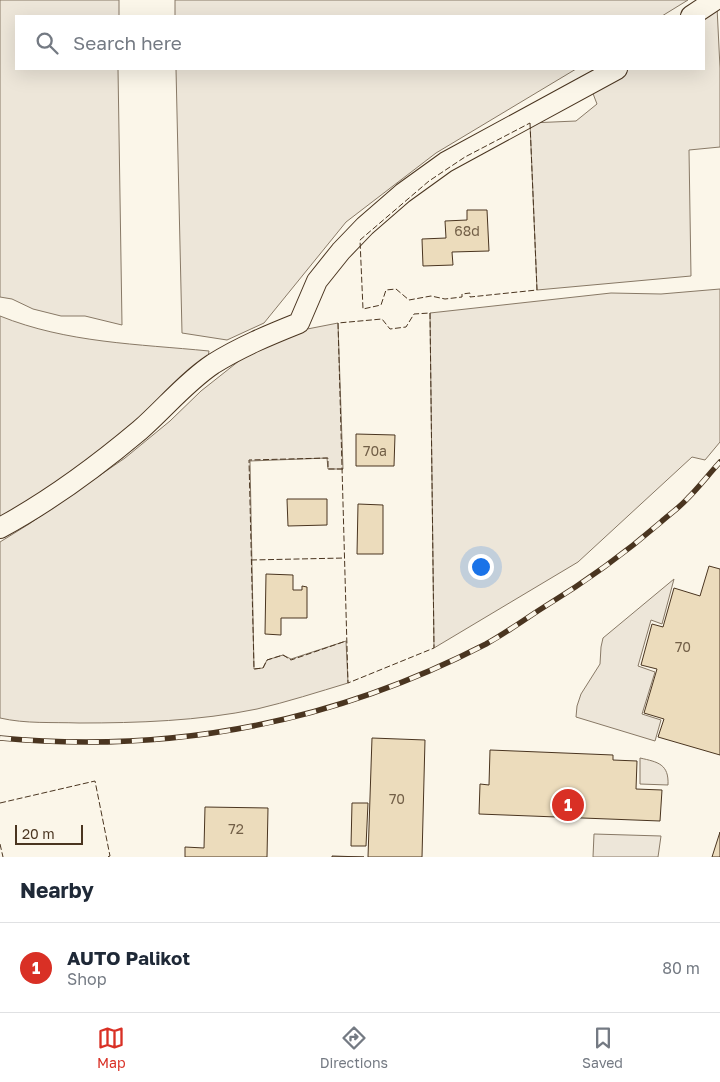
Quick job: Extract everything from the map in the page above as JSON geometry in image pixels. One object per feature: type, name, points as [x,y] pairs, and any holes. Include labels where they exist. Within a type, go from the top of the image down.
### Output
[{"type":"street","points":[[692,15],[714,0]]},
{"type":"street","points":[[0,528],[23,515],[91,469],[141,430],[211,365],[268,335],[298,323],[317,281],[342,250],[365,226],[403,193],[446,162],[615,70]]},
{"type":"shaded area","points":[[0,0],[119,0],[119,15],[15,15],[15,70],[118,70],[122,325],[85,316],[61,316],[33,309],[12,299],[0,297]]},
{"type":"shaded area","points":[[175,0],[688,0],[664,15],[175,15]]},
{"type":"shaded area","points":[[717,7],[720,68],[720,147],[689,150],[691,276],[537,290],[530,123],[576,121],[597,104],[592,91],[624,70],[705,70],[705,15]]},
{"type":"shaded area","points":[[176,70],[574,70],[436,153],[346,222],[264,323],[227,340],[182,333]]},
{"type":"shaded area","points":[[720,289],[720,442],[705,460],[692,457],[578,562],[434,648],[430,313],[611,293],[661,294]]},
{"type":"shaded area","points":[[0,316],[25,325],[77,337],[209,351],[207,363],[138,421],[38,499],[0,520]]},
{"type":"shaded area","points":[[338,323],[343,469],[328,469],[327,458],[250,461],[254,669],[263,668],[267,660],[283,655],[291,659],[346,641],[348,683],[257,709],[191,719],[79,723],[29,722],[0,718],[0,542],[125,458],[170,421],[201,391],[249,353],[292,332]]},
{"type":"shaded area","points":[[674,579],[662,624],[651,620],[638,666],[655,672],[642,714],[661,720],[655,741],[576,717],[581,694],[600,664],[603,638]]},
{"type":"shaded area","points":[[640,758],[661,765],[667,772],[668,785],[640,784]]},
{"type":"shaded area","points":[[594,834],[661,836],[658,857],[593,857]]},
{"type":"building","points":[[467,210],[487,210],[489,251],[452,252],[453,265],[423,266],[422,239],[446,238],[445,221],[467,220]]},
{"type":"building","points":[[356,434],[395,435],[394,466],[356,466]]},
{"type":"building","points":[[287,499],[327,499],[327,525],[288,526]]},
{"type":"building","points":[[358,504],[383,505],[383,554],[357,554]]},
{"type":"building","points":[[709,566],[720,569],[720,755],[658,737],[664,719],[644,713],[657,669],[641,665],[652,624],[663,627],[674,588],[700,596]]},
{"type":"building","points":[[266,574],[293,575],[293,590],[302,590],[302,586],[307,587],[307,618],[281,618],[281,635],[265,634]]},
{"type":"building","points":[[372,738],[425,740],[422,857],[368,857]]},
{"type":"building","points":[[490,750],[613,755],[613,760],[637,761],[636,789],[662,790],[660,821],[479,814],[480,784],[489,785]]},
{"type":"building","points":[[352,803],[368,803],[366,846],[351,846]]},
{"type":"building","points":[[205,807],[268,808],[267,857],[185,857],[185,847],[204,848]]},
{"type":"building","points":[[720,832],[720,857],[712,857]]},
{"type":"building","points":[[332,856],[364,857],[332,857]]},
{"type":"railway","points":[[0,738],[64,742],[127,741],[189,736],[250,727],[310,713],[370,694],[428,671],[486,644],[574,588],[647,534],[678,507],[720,462]]},
{"type":"fence","points":[[530,123],[537,290],[470,297],[470,293],[462,294],[462,297],[445,299],[431,296],[409,300],[396,289],[386,290],[381,305],[363,309],[360,240],[429,181],[465,157],[530,123]]},
{"type":"fence","points":[[430,313],[434,648],[348,683],[338,323],[382,319],[390,329],[406,327],[414,314],[430,313]]},
{"type":"fence","points":[[343,469],[328,469],[328,458],[249,460],[254,669],[263,668],[267,660],[283,655],[291,660],[346,641]]},
{"type":"fence","points":[[251,560],[345,558]]},
{"type":"fence","points":[[0,803],[95,781],[110,856],[107,857]]},
{"type":"fence","points":[[0,844],[3,857]]},
{"type":"place","name":"AUTO Palikot","points":[[568,805]]}]
